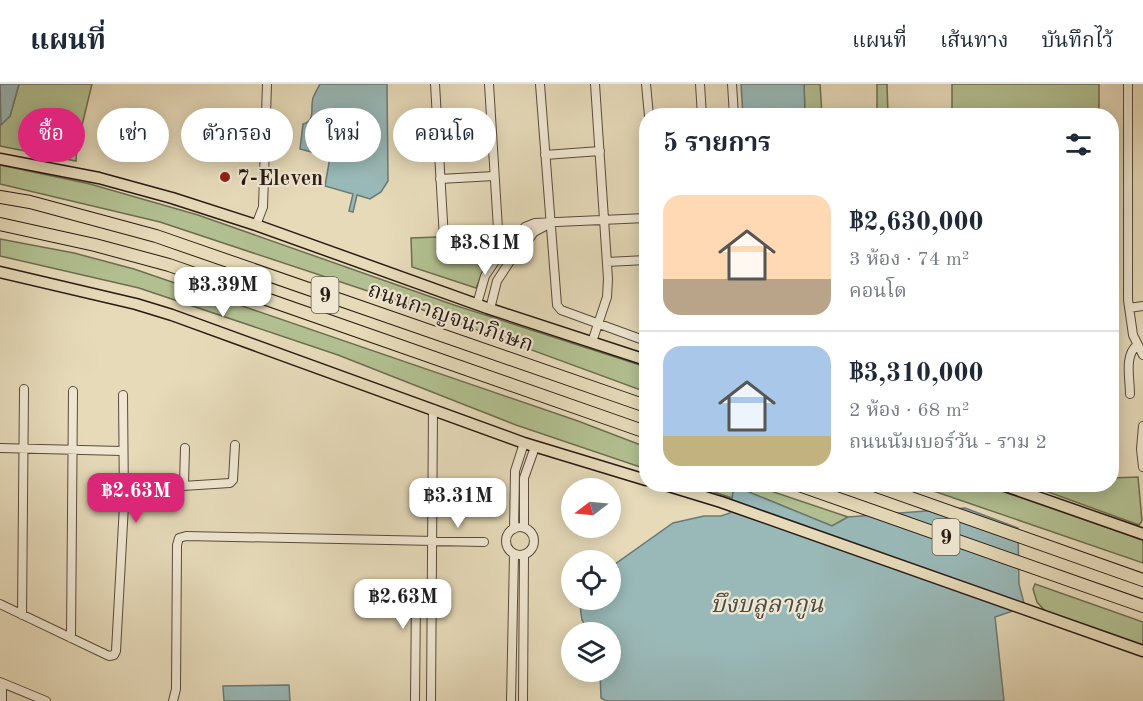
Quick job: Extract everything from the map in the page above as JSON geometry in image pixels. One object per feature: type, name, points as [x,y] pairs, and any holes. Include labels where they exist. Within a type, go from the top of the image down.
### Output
[{"type":"highway","name":"ถนนกาญจนาภิเษก","points":[[0,197],[30,202],[156,236],[639,404]]},
{"type":"highway","name":"ถนนกาญจนาภิเษก","points":[[0,224],[95,245],[169,266],[639,430]]},
{"type":"highway","name":"9","points":[[819,492],[1143,606]]},
{"type":"highway","name":"9","points":[[894,492],[1143,579]]},
{"type":"main road","points":[[0,159],[99,178],[172,198],[256,225],[490,309],[639,358]]},
{"type":"main road","points":[[0,272],[136,304],[172,315],[535,447],[639,478]]},
{"type":"main road","points":[[688,492],[1143,651]]},
{"type":"main road","points":[[1023,492],[1143,534]]},
{"type":"street","points":[[256,225],[263,207],[267,84]]},
{"type":"street","points":[[435,84],[444,239]]},
{"type":"street","points":[[489,84],[498,235],[505,245],[506,254],[512,258]]},
{"type":"street","points":[[540,84],[557,305],[561,310],[639,338]]},
{"type":"street","points":[[592,342],[607,297],[607,262],[595,84]]},
{"type":"street","points":[[646,84],[648,108]]},
{"type":"street","points":[[700,84],[702,108]]},
{"type":"street","points":[[732,84],[734,108]]},
{"type":"street","points":[[1128,84],[1129,308],[1131,328],[1143,355]]},
{"type":"street","points":[[545,155],[600,151]]},
{"type":"street","points":[[441,179],[494,176]]},
{"type":"street","points":[[477,304],[485,276],[505,245],[525,227],[535,223],[639,218]]},
{"type":"street","points":[[490,309],[497,281],[512,258],[521,255],[524,246],[534,232],[550,224]]},
{"type":"street","points":[[515,237],[521,240],[524,246]]},
{"type":"street","points":[[607,262],[639,260]]},
{"type":"street","points":[[1129,308],[1143,306]]},
{"type":"street","points":[[1130,394],[1129,359],[1131,351],[1137,345]]},
{"type":"street","points":[[22,615],[24,389]]},
{"type":"street","points":[[71,638],[74,391]]},
{"type":"street","points":[[0,604],[109,656],[114,655],[124,506],[123,395]]},
{"type":"street","points":[[432,587],[421,589],[416,595],[415,701],[431,701],[432,587],[433,409]]},
{"type":"street","points":[[1143,426],[1141,449],[1143,467]]},
{"type":"street","points":[[514,528],[515,471],[524,443]]},
{"type":"street","points":[[124,506],[134,502],[151,488],[232,482],[234,480],[235,445]]},
{"type":"street","points":[[524,528],[524,478],[535,447]]},
{"type":"street","points":[[0,448],[122,451]]},
{"type":"street","points":[[184,485],[185,448]]},
{"type":"street","points":[[514,528],[524,528],[531,533],[534,541],[531,550],[525,555],[513,554],[507,549],[508,533],[514,528]]},
{"type":"street","points":[[173,701],[176,689],[177,545],[179,538],[186,536],[484,542]]},
{"type":"street","points":[[511,701],[513,554]]},
{"type":"street","points":[[523,701],[525,555]]},
{"type":"street","points":[[2,701],[1,683],[46,701]]},
{"type":"green space","points":[[19,84],[92,84],[85,113],[85,108],[18,108],[18,150],[0,146],[0,125],[10,116]]},
{"type":"green space","points":[[804,84],[820,84],[822,108],[805,108]]},
{"type":"green space","points":[[877,84],[887,84],[888,108],[877,108]]},
{"type":"green space","points":[[952,84],[1099,84],[1099,108],[952,108]]},
{"type":"green space","points":[[0,165],[90,184],[198,215],[454,305],[639,365],[639,389],[404,303],[160,222],[0,184]]},
{"type":"green space","points":[[491,235],[499,243],[499,249],[484,269],[476,288],[412,267],[411,238]]},
{"type":"green space","points":[[0,239],[74,253],[134,269],[578,421],[639,444],[639,467],[516,425],[338,355],[139,288],[0,256]]},
{"type":"green space","points":[[1138,477],[1142,521],[1139,525],[1048,492],[1119,492],[1119,478]]},
{"type":"green space","points":[[714,492],[733,492],[732,498]]},
{"type":"green space","points":[[749,492],[774,492],[848,517],[832,526]]},
{"type":"green space","points":[[936,492],[1004,492],[1143,540],[1143,563]]},
{"type":"green space","points":[[1035,584],[1143,622],[1143,646],[1046,612],[1037,602],[1033,589]]},
{"type":"water","points":[[0,84],[19,84],[10,116],[1,125]]},
{"type":"water","points":[[320,84],[387,84],[388,181],[381,192],[370,199],[357,195],[353,212],[349,211],[353,194],[325,186],[329,162],[381,162],[381,108],[312,108],[313,98]]},
{"type":"water","points":[[741,84],[804,84],[805,108],[743,108]]},
{"type":"water","points":[[305,123],[305,150],[300,149]]},
{"type":"water","name":"บึงบลูลากูน","points":[[733,492],[749,492],[832,526],[848,517],[965,508],[1018,528],[1019,584],[1025,607],[995,617],[1004,701],[606,701],[601,698],[600,682],[621,682],[621,622],[583,622],[581,610],[621,610],[621,560],[673,523],[704,516],[721,516],[730,513]]},
{"type":"water","points":[[289,685],[290,701],[224,701],[223,686]]},
{"type":"place","name":"7-Eleven","points":[[225,177]]}]
